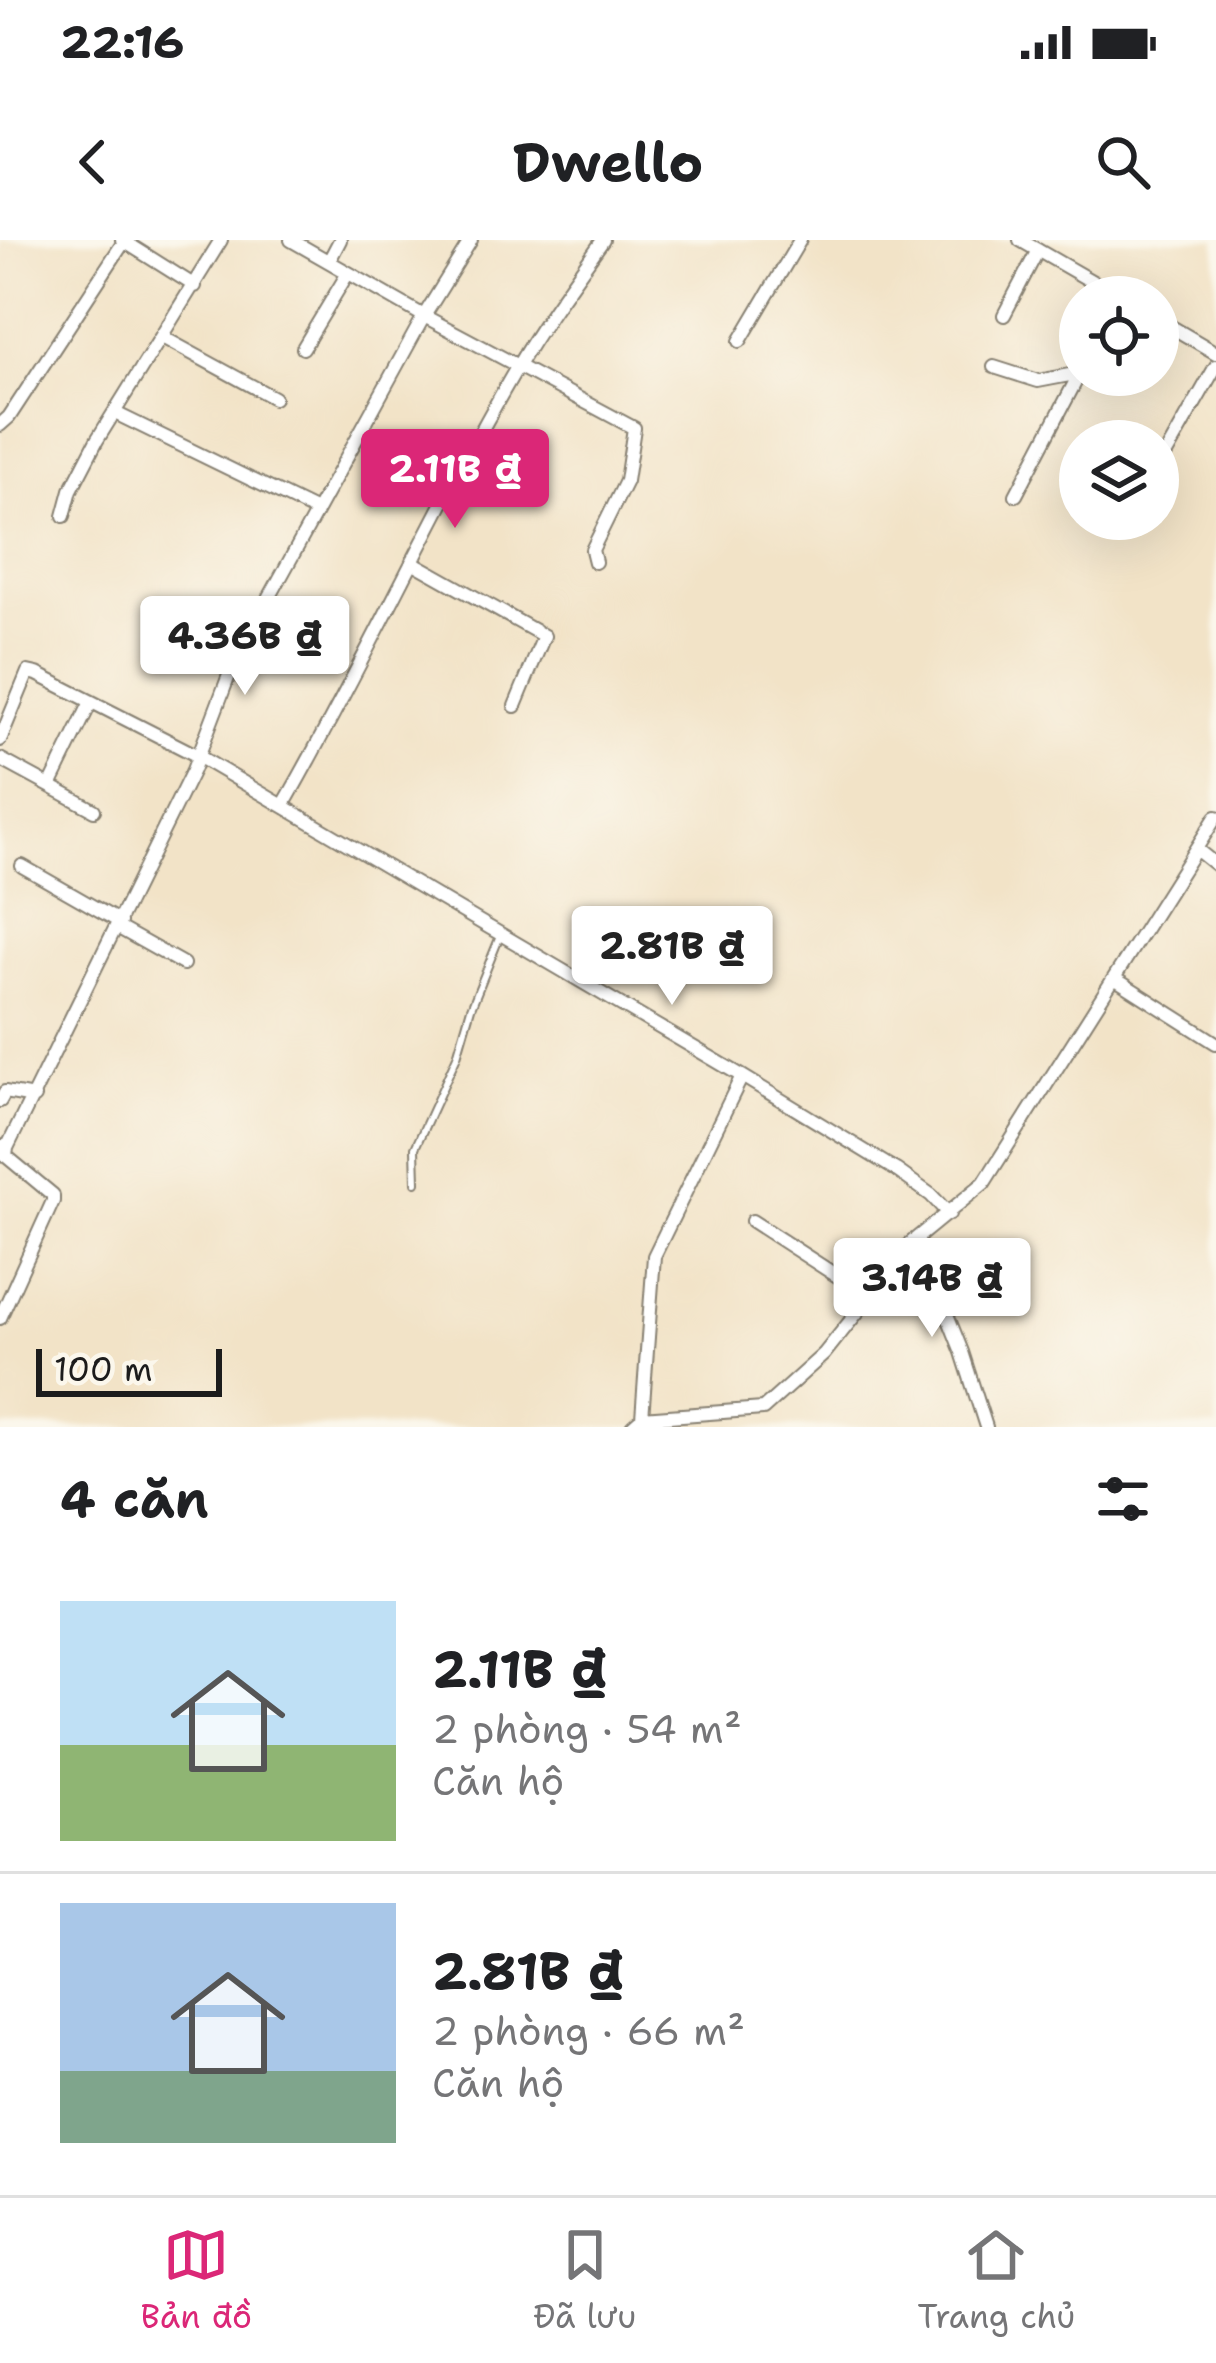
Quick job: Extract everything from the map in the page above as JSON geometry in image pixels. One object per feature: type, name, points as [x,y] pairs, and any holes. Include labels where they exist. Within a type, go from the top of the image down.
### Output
[{"type":"street","points":[[64,516],[80,469],[221,240]]},
{"type":"street","points":[[291,240],[634,428],[626,481],[592,550],[595,562]]},
{"type":"street","points":[[329,261],[340,240]]},
{"type":"street","points":[[0,1318],[53,1201],[53,1195],[6,1156],[4,1146],[34,1097],[119,925],[199,756],[234,662],[424,316],[471,240]]},
{"type":"street","points":[[283,806],[342,703],[518,364],[603,240]]},
{"type":"street","points":[[740,340],[800,240]]},
{"type":"street","points":[[1020,240],[1083,276]]},
{"type":"street","points":[[2,426],[124,241],[195,286]]},
{"type":"street","points":[[1004,315],[1038,250]]},
{"type":"street","points":[[303,349],[348,273]]},
{"type":"street","points":[[1179,331],[1216,353]]},
{"type":"street","points":[[162,337],[274,398]]},
{"type":"street","points":[[1179,432],[1216,366]]},
{"type":"street","points":[[994,367],[1038,381],[1059,377]]},
{"type":"street","points":[[1016,495],[1068,396]]},
{"type":"street","points":[[115,413],[316,511]]},
{"type":"street","points":[[412,562],[544,636],[515,706]]},
{"type":"street","points":[[0,740],[28,672],[91,702],[199,756],[742,1076],[896,1170],[949,1214]]},
{"type":"street","points":[[50,786],[91,702]]},
{"type":"street","points":[[0,759],[94,810]]},
{"type":"street","points":[[742,1076],[654,1256],[637,1422],[769,1406],[824,1354],[890,1260],[984,1183],[1216,817]]},
{"type":"street","points":[[1196,849],[1216,865]]},
{"type":"street","points":[[22,866],[183,964]]},
{"type":"street","points":[[1114,978],[1216,1042]]},
{"type":"street","points":[[0,1101],[5,1092],[34,1097]]},
{"type":"street","points":[[752,1221],[868,1296]]},
{"type":"street","points":[[917,1239],[986,1427]]},
{"type":"lane","points":[[416,1182],[415,1148],[457,1056],[500,936]]}]
